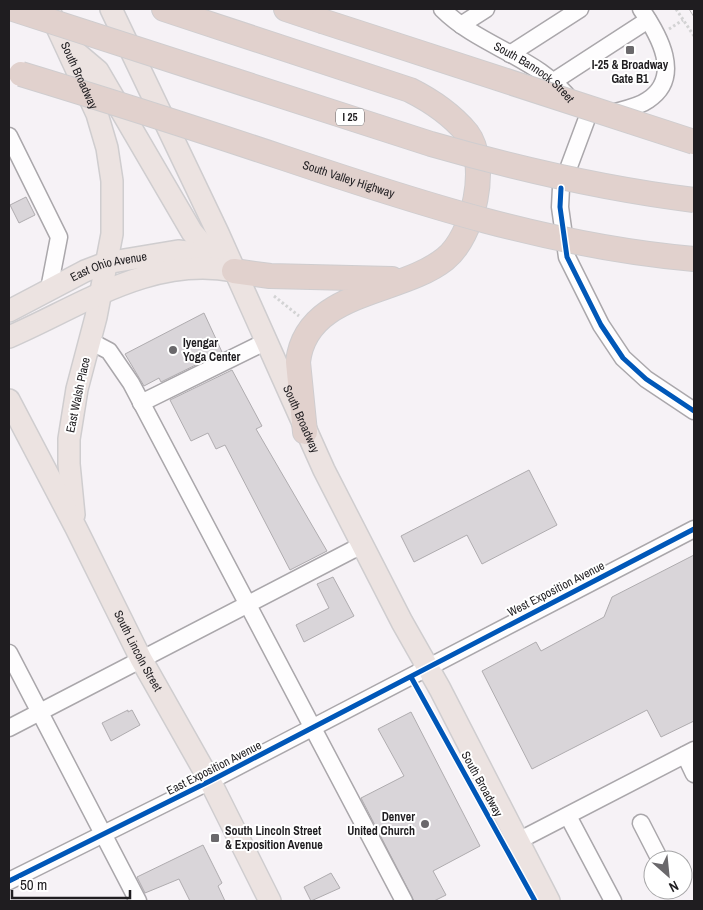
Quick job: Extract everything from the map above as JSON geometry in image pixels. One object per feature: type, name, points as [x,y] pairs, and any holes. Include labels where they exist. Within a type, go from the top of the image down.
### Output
[{"type":"highway","name":"I 25","points":[[12,9],[496,163],[585,183],[694,200]]},
{"type":"highway","points":[[164,9],[410,90],[434,102],[468,135],[479,168],[476,196],[469,225],[459,245],[438,264],[324,315],[307,333],[298,362],[305,432]]},
{"type":"highway","points":[[286,9],[694,142]]},
{"type":"highway","name":"South Valley Highway","points":[[13,72],[134,108],[438,208],[570,241],[627,251],[694,259]]},
{"type":"highway","points":[[224,269],[270,276],[404,278]]},
{"type":"main road","name":"South Broadway","points":[[48,9],[97,114],[107,148],[113,211],[112,234],[106,263]]},
{"type":"main road","name":"South Broadway","points":[[111,9],[224,269],[265,342],[305,432],[362,545],[440,689],[549,901]]},
{"type":"main road","points":[[63,40],[98,72],[192,232],[216,257],[224,269]]},
{"type":"main road","name":"East Ohio Avenue","points":[[9,311],[85,271],[106,263],[178,251],[188,252],[224,269]]},
{"type":"main road","name":"East Walsh Place","points":[[76,528],[70,472],[69,439],[77,389],[90,341],[106,263]]},
{"type":"main road","name":"East Ohio Avenue","points":[[9,337],[101,292],[132,280],[158,274],[224,269]]},
{"type":"main road","name":"South Lincoln Street","points":[[9,400],[142,659],[210,781],[270,901]]},
{"type":"street","name":"South Bannock Street","points":[[442,9],[483,40],[533,65],[554,81],[561,87],[586,122]]},
{"type":"street","points":[[461,24],[486,9]]},
{"type":"street","points":[[510,54],[580,9]]},
{"type":"street","points":[[554,81],[645,14],[665,56],[666,76],[662,85],[646,102],[586,122],[561,188],[560,207],[567,257],[601,325],[623,358],[646,379],[694,411]]},
{"type":"street","points":[[9,136],[59,237],[49,289]]},
{"type":"street","points":[[90,341],[109,351],[131,383],[314,727],[404,901]]},
{"type":"street","points":[[141,403],[265,342]]},
{"type":"street","name":"West Exposition Avenue","points":[[427,668],[694,530]]},
{"type":"street","points":[[9,728],[362,545]]},
{"type":"street","points":[[9,653],[138,901]]},
{"type":"street","name":"East Exposition Avenue","points":[[9,881],[210,781],[427,668]]},
{"type":"street","points":[[518,841],[689,753],[694,774]]},
{"type":"street","points":[[568,816],[613,901]]},
{"type":"street","points":[[640,823],[655,850]]},
{"type":"path","points":[[676,9],[694,36]]},
{"type":"path","points":[[270,292],[303,319]]},
{"type":"building","points":[[26,197],[35,215],[19,223],[10,205]]},
{"type":"building","name":"Iyengar Yoga Center","points":[[204,313],[222,352],[161,382],[159,378],[144,386],[125,354]]},
{"type":"building","points":[[232,370],[262,426],[256,429],[327,551],[290,570],[225,445],[216,449],[208,433],[191,441],[170,400]]},
{"type":"building","points":[[529,470],[557,525],[482,564],[467,535],[414,562],[401,536]]},
{"type":"building","points":[[694,555],[694,721],[661,737],[647,710],[532,769],[482,671],[536,642],[541,651],[604,617],[612,597]]},
{"type":"building","points":[[333,577],[354,616],[304,642],[296,625],[329,608],[317,584]]},
{"type":"building","points":[[128,710],[128,712],[132,710],[140,725],[111,741],[102,723]]},
{"type":"building","points":[[411,712],[480,846],[433,871],[446,895],[434,901],[414,901],[361,798],[404,776],[378,729]]},
{"type":"building","points":[[203,845],[222,883],[218,886],[225,901],[190,901],[179,879],[145,893],[137,877]]},
{"type":"building","points":[[331,873],[340,888],[311,901],[304,887]]},
{"type":"tram line","points":[[689,9],[694,17]]},
{"type":"cycle path","points":[[561,188],[560,207],[567,257],[601,325],[623,358],[646,379],[694,411]]},
{"type":"cycle path","points":[[9,881],[210,781],[694,529]]},
{"type":"cycle path","points":[[411,677],[535,901]]},
{"type":"place","name":"I-25 & Broadway Gate B1","points":[[630,50]]},
{"type":"place","name":"Iyengar Yoga Center","points":[[173,350]]},
{"type":"place","name":"Denver United Church","points":[[425,824]]},
{"type":"place","name":"South Lincoln Street & Exposition Avenue","points":[[215,838]]}]
